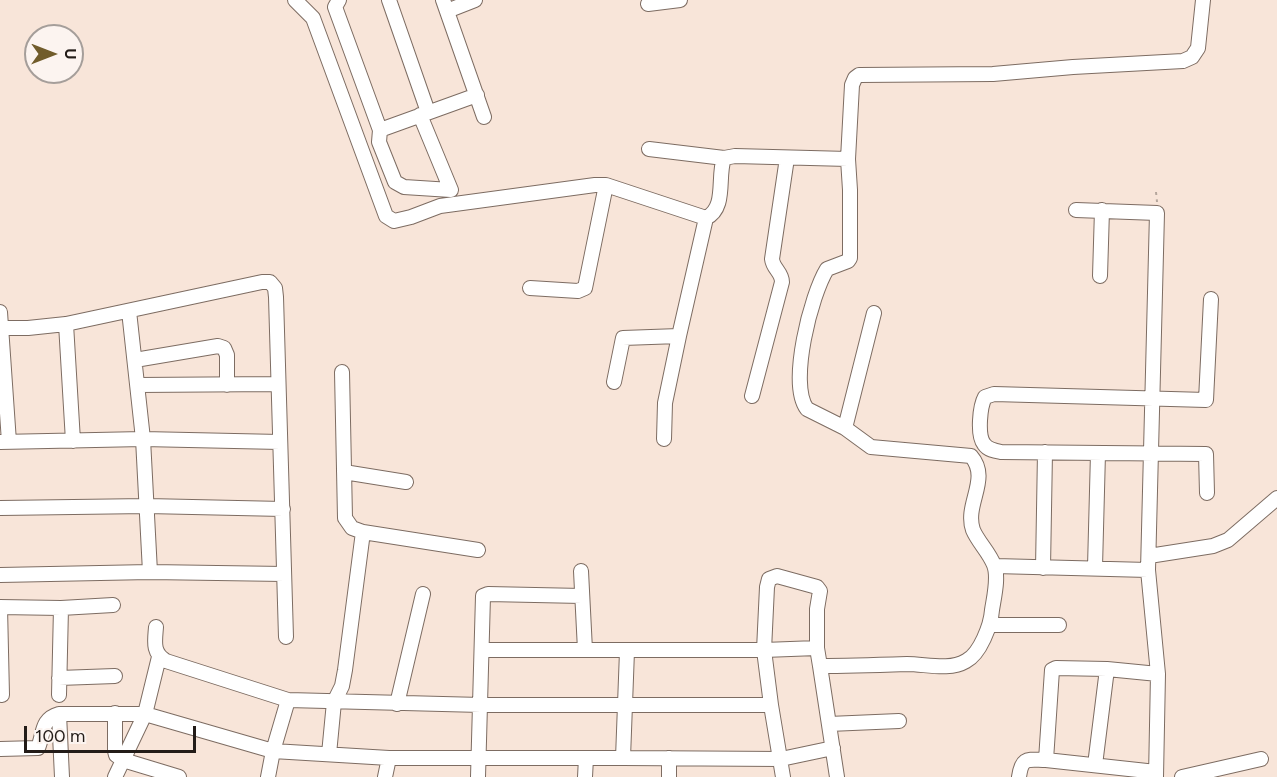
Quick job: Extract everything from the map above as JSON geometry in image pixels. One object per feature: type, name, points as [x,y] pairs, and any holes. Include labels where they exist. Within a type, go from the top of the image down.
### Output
[{"type":"street","points":[[295,0],[313,18],[386,216],[390,220],[399,221],[440,206],[606,185],[706,218]]},
{"type":"street","points":[[339,0],[336,7],[380,130],[379,141],[395,182],[404,187],[451,190],[424,114],[389,0]]},
{"type":"street","points":[[475,0],[445,5],[484,117]]},
{"type":"street","points":[[648,4],[680,0]]},
{"type":"street","points":[[820,666],[910,664],[953,666],[968,661],[980,645],[990,625],[995,566],[976,536],[970,520],[980,475],[978,466],[971,456],[871,447],[845,428],[807,409],[801,395],[800,374],[807,326],[825,271],[850,258],[848,159],[852,85],[855,78],[859,75],[993,74],[1183,61],[1192,57],[1198,48],[1203,0]]},
{"type":"street","points":[[380,130],[477,95]]},
{"type":"street","points":[[649,149],[724,158],[735,156],[848,159]]},
{"type":"street","points":[[664,439],[665,403],[679,336],[706,218],[718,207],[724,158]]},
{"type":"street","points":[[752,396],[782,282],[781,275],[774,268],[772,259],[787,158]]},
{"type":"street","points":[[530,288],[578,291],[585,288],[606,185]]},
{"type":"street","points":[[1019,777],[1021,764],[1024,761],[1046,760],[1156,775],[1158,674],[1149,563],[1157,213],[1076,210]]},
{"type":"street","points":[[1100,276],[1102,210]]},
{"type":"street","points":[[1,328],[66,324],[270,282],[275,288],[276,297],[286,637]]},
{"type":"street","points":[[1207,493],[1206,454],[990,450],[983,443],[981,434],[981,404],[985,397],[994,394],[1206,400],[1211,299]]},
{"type":"street","points":[[129,311],[143,439],[150,572]]},
{"type":"street","points":[[0,312],[4,442],[143,439],[280,442]]},
{"type":"street","points":[[845,428],[874,313]]},
{"type":"street","points":[[66,324],[73,441]]},
{"type":"street","points":[[614,382],[623,338],[679,336]]},
{"type":"street","points":[[135,360],[218,346],[224,348],[227,355],[227,384]]},
{"type":"street","points":[[342,372],[345,518],[352,528],[363,532],[478,550]]},
{"type":"street","points":[[138,386],[278,384]]},
{"type":"street","points":[[1043,568],[1045,452]]},
{"type":"street","points":[[1095,567],[1098,453]]},
{"type":"street","points":[[344,472],[406,482]]},
{"type":"street","points":[[995,566],[1095,567],[1149,563],[1228,540],[1277,498]]},
{"type":"street","points":[[0,508],[147,506],[283,508]]},
{"type":"street","points":[[329,754],[334,702],[342,686],[345,670],[363,532]]},
{"type":"street","points":[[581,571],[585,650]]},
{"type":"street","points":[[0,575],[150,572],[284,574]]},
{"type":"street","points":[[783,777],[764,650],[768,582],[773,576],[818,587],[820,591],[817,609],[817,648],[837,777]]},
{"type":"street","points":[[397,704],[423,594]]},
{"type":"street","points":[[478,777],[483,596],[489,594],[582,596]]},
{"type":"street","points":[[2,695],[0,608],[113,605]]},
{"type":"street","points":[[59,695],[61,608]]},
{"type":"street","points":[[990,625],[1059,625]]},
{"type":"street","points":[[116,777],[145,714],[159,657],[155,644],[156,627]]},
{"type":"street","points":[[482,650],[627,651],[817,648]]},
{"type":"street","points":[[623,758],[627,704],[627,651]]},
{"type":"street","points":[[159,657],[288,700],[481,705],[771,705]]},
{"type":"street","points":[[1046,760],[1052,670],[1056,668],[1107,669],[1158,674]]},
{"type":"street","points":[[1095,765],[1107,669]]},
{"type":"street","points":[[59,678],[115,676]]},
{"type":"street","points":[[268,777],[288,700]]},
{"type":"street","points":[[115,713],[116,755],[123,760],[179,777]]},
{"type":"street","points":[[0,749],[38,747],[46,720],[59,714],[115,713],[145,714],[273,751],[389,758],[781,759],[833,747]]},
{"type":"street","points":[[59,714],[62,777]]},
{"type":"street","points":[[829,724],[899,721]]},
{"type":"street","points":[[385,777],[389,758]]},
{"type":"street","points":[[585,777],[586,758]]},
{"type":"street","points":[[669,758],[669,777]]},
{"type":"street","points":[[1182,777],[1261,759]]}]
